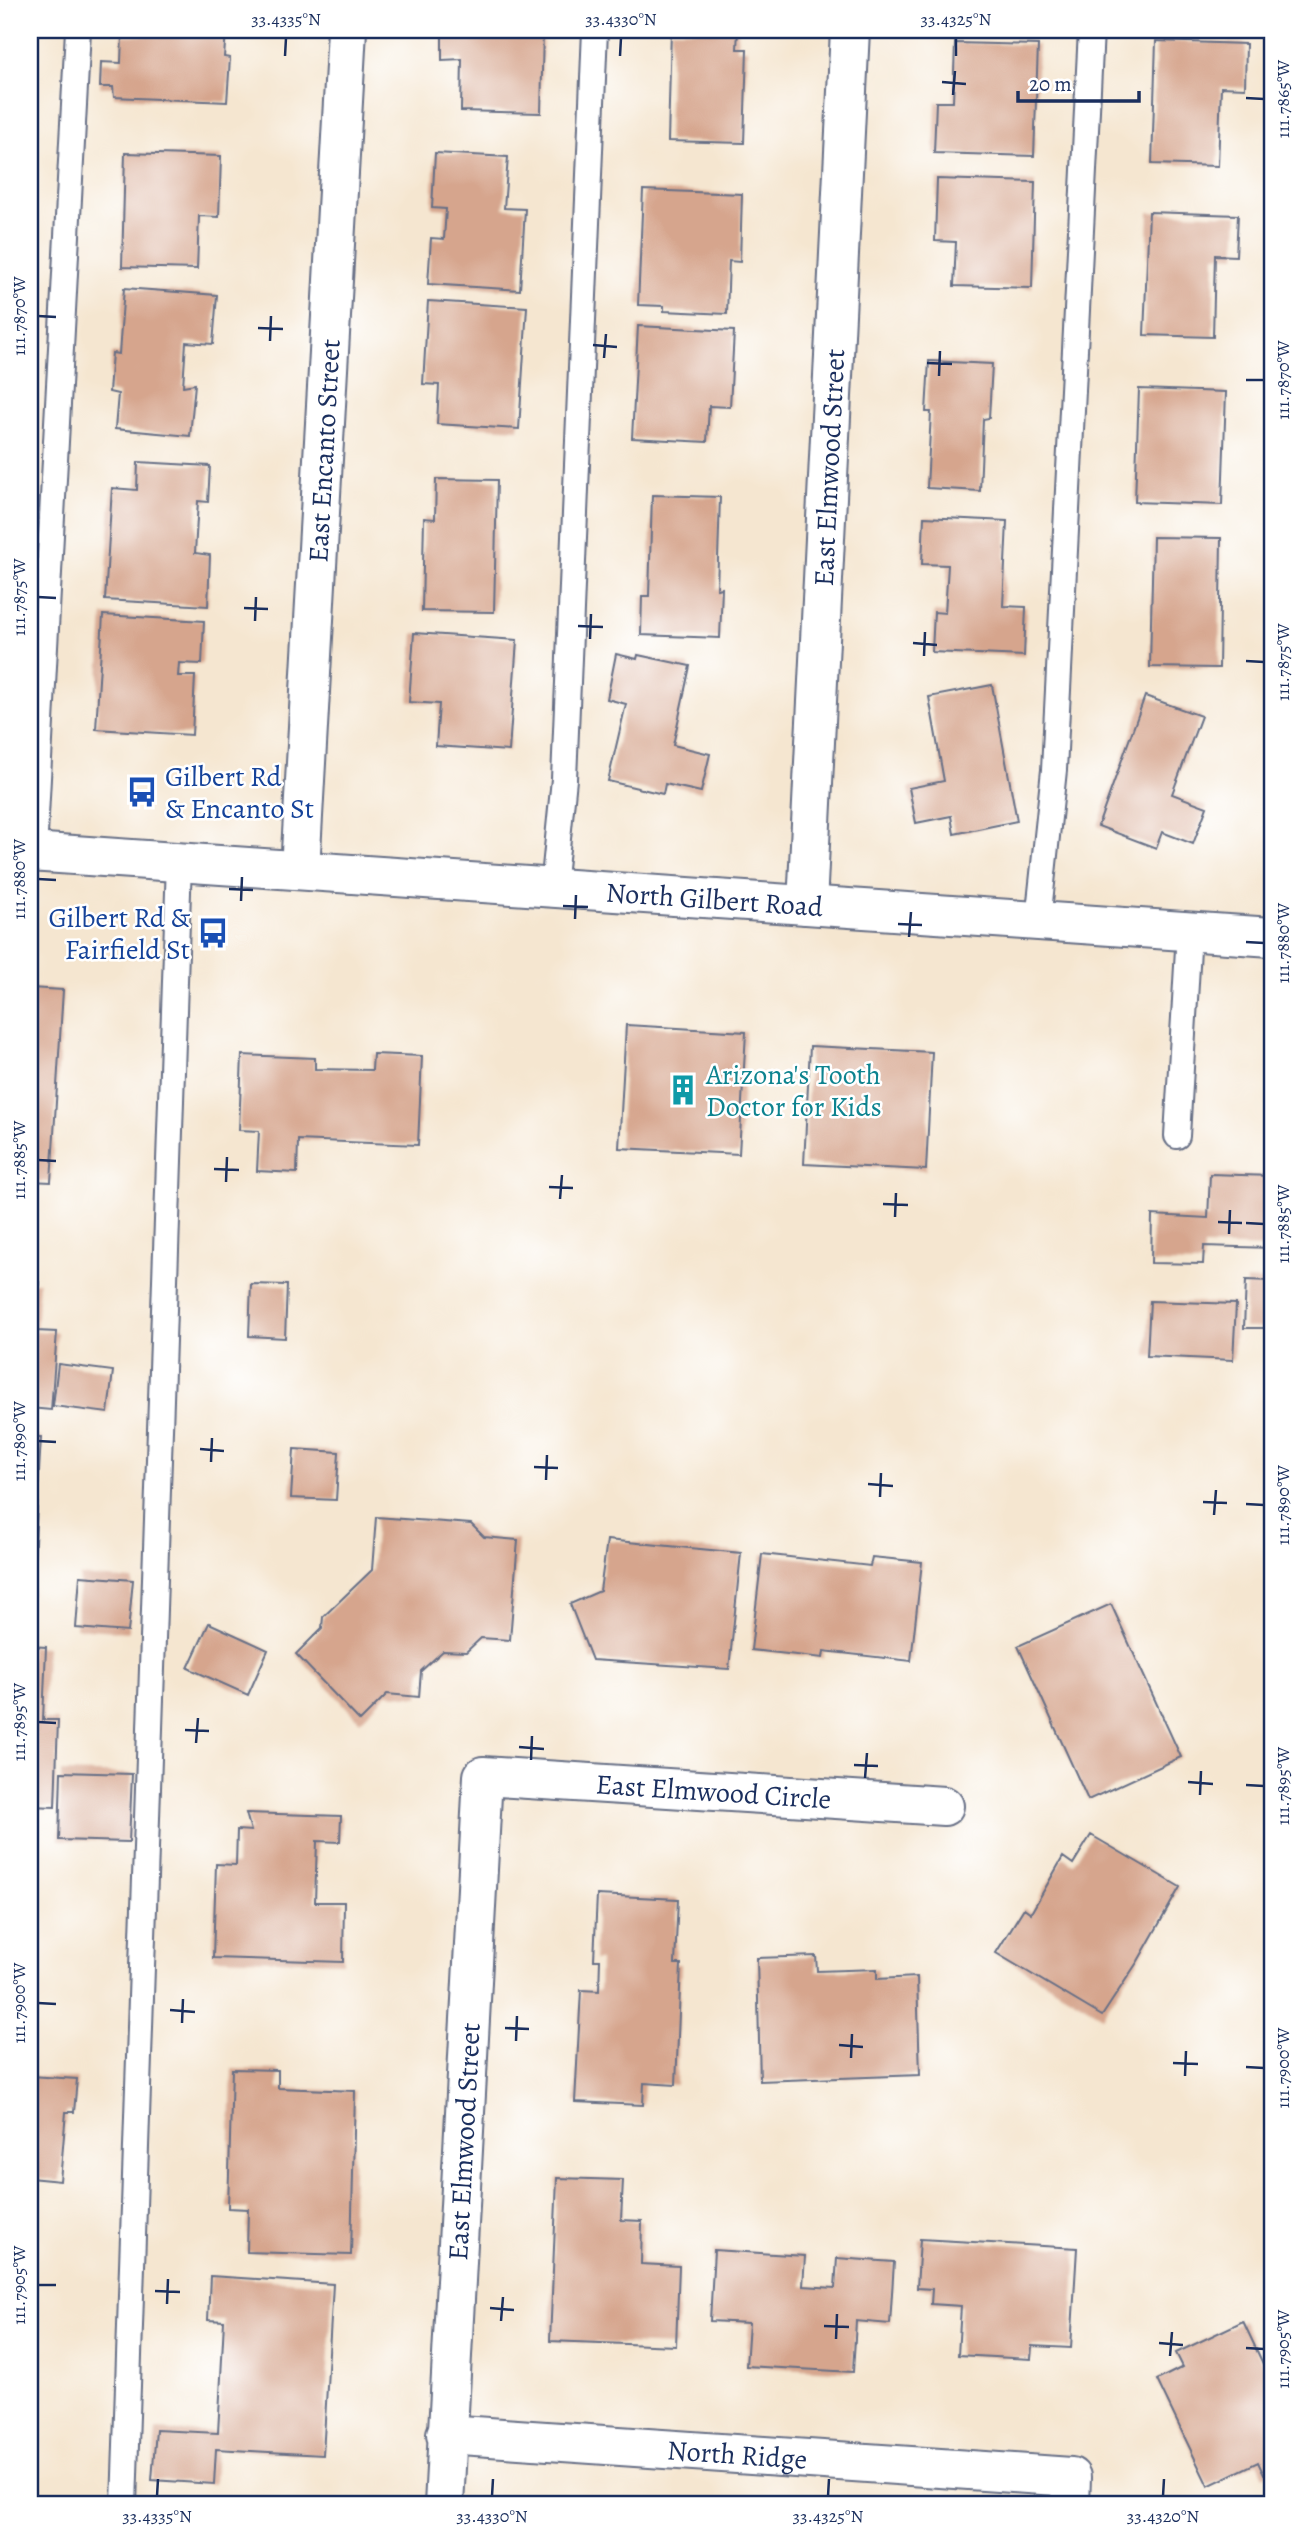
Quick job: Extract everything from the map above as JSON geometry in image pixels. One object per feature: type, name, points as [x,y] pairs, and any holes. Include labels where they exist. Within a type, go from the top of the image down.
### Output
[{"type":"street","name":"East Encanto Street","points":[[300,870],[346,30]]},
{"type":"street","name":"East Elmwood Street","points":[[807,905],[850,30]]},
{"type":"street","name":"North Gilbert Road","points":[[32,852],[1272,937]]},
{"type":"street","name":"East Elmwood Street","points":[[443,2505],[483,1776]]},
{"type":"street","name":"East Elmwood Circle","points":[[483,1776],[944,1806]]},
{"type":"street","name":"North Ridge","points":[[446,2434],[1070,2491]]},
{"type":"lane","points":[[32,852],[47,642],[78,30]]},
{"type":"lane","points":[[553,888],[564,779],[595,30]]},
{"type":"lane","points":[[1038,922],[1054,771],[1091,30]]},
{"type":"lane","points":[[124,2505],[179,862]]},
{"type":"lane","points":[[1177,1136],[1189,932]]},
{"type":"building","points":[[159,30],[226,30],[224,57],[230,58],[227,102],[114,97],[113,87],[100,87],[101,62],[121,63],[122,35],[158,36]]},
{"type":"building","points":[[442,30],[543,30],[541,113],[461,111],[462,59],[442,60]]},
{"type":"building","points":[[671,30],[738,30],[737,49],[747,49],[744,143],[668,141]]},
{"type":"building","points":[[1156,41],[1246,44],[1245,88],[1221,87],[1218,166],[1152,164]]},
{"type":"building","points":[[955,43],[1038,45],[1034,156],[934,153],[936,102],[953,102]]},
{"type":"building","points":[[125,153],[221,156],[219,217],[199,216],[197,269],[122,267]]},
{"type":"building","points":[[435,153],[508,157],[504,208],[525,209],[520,290],[428,284],[431,238],[444,239],[446,209],[432,208]]},
{"type":"building","points":[[937,179],[1035,182],[1032,288],[954,286],[956,242],[935,241]]},
{"type":"building","points":[[643,190],[742,194],[740,262],[729,261],[727,314],[664,311],[664,306],[638,305]]},
{"type":"building","points":[[1149,212],[1238,215],[1236,256],[1215,255],[1213,337],[1144,335]]},
{"type":"building","points":[[124,288],[217,295],[213,344],[186,342],[183,386],[195,384],[190,436],[115,429],[118,394],[109,392],[112,353],[119,354]]},
{"type":"building","points":[[428,301],[527,307],[519,429],[437,424],[439,385],[423,384]]},
{"type":"building","points":[[638,326],[734,331],[730,407],[709,406],[707,442],[632,438]]},
{"type":"building","points":[[929,361],[992,364],[989,418],[983,419],[980,491],[927,488],[931,412],[926,412]]},
{"type":"building","points":[[1139,389],[1226,392],[1222,505],[1135,502]]},
{"type":"building","points":[[138,462],[210,466],[208,502],[198,501],[195,553],[210,555],[208,606],[105,600],[112,488],[137,490]]},
{"type":"building","points":[[436,479],[497,480],[494,612],[422,611],[424,518],[435,519]]},
{"type":"building","points":[[652,495],[720,497],[717,589],[722,588],[720,638],[641,635],[642,596],[649,596]]},
{"type":"building","points":[[924,517],[1007,521],[1003,606],[1026,607],[1024,656],[932,652],[934,612],[945,613],[948,565],[922,564]]},
{"type":"building","points":[[1153,537],[1221,538],[1219,668],[1150,667]]},
{"type":"building","points":[[103,615],[204,621],[202,664],[179,663],[178,676],[195,676],[192,735],[96,729]]},
{"type":"building","points":[[414,633],[517,640],[509,751],[436,746],[439,704],[409,702]]},
{"type":"building","points":[[616,654],[637,659],[638,655],[690,666],[673,745],[710,754],[701,792],[665,784],[663,794],[608,781],[626,704],[607,699]]},
{"type":"building","points":[[992,685],[1017,821],[954,834],[951,816],[916,823],[909,788],[944,781],[929,697]]},
{"type":"building","points":[[1145,696],[1201,716],[1172,794],[1207,807],[1193,844],[1162,832],[1156,848],[1098,826]]},
{"type":"building","points":[[30,988],[63,990],[51,1182],[30,1181]]},
{"type":"building","name":"Arizona's Tooth Doctor for Kids","points":[[626,1025],[746,1032],[739,1154],[619,1148]]},
{"type":"building","points":[[810,1046],[932,1052],[926,1170],[804,1164]]},
{"type":"building","points":[[373,1054],[422,1056],[418,1145],[298,1140],[297,1173],[257,1171],[259,1131],[239,1130],[242,1055],[315,1058],[315,1069],[372,1070]]},
{"type":"building","points":[[1210,1174],[1272,1176],[1272,1248],[1204,1246],[1203,1264],[1151,1263],[1152,1215],[1208,1218]]},
{"type":"building","points":[[1246,1280],[1272,1281],[1272,1328],[1244,1328]]},
{"type":"building","points":[[30,1282],[39,1282],[36,1331],[57,1332],[51,1410],[30,1408]]},
{"type":"building","points":[[251,1284],[287,1285],[285,1338],[249,1336]]},
{"type":"building","points":[[1150,1301],[1236,1304],[1233,1360],[1147,1356]]},
{"type":"building","points":[[58,1364],[113,1371],[108,1413],[53,1406]]},
{"type":"building","points":[[30,1437],[41,1437],[32,1595],[30,1595]]},
{"type":"building","points":[[294,1449],[339,1452],[336,1500],[291,1498]]},
{"type":"building","points":[[376,1517],[471,1524],[484,1537],[518,1540],[510,1640],[481,1638],[466,1652],[443,1651],[421,1671],[419,1697],[387,1694],[360,1721],[296,1654],[322,1628],[323,1617],[372,1570]]},
{"type":"building","points":[[607,1540],[741,1553],[729,1669],[592,1660],[570,1604],[600,1591]]},
{"type":"building","points":[[762,1554],[870,1566],[872,1557],[922,1562],[911,1661],[824,1651],[823,1658],[751,1650]]},
{"type":"building","points":[[80,1576],[133,1580],[128,1632],[76,1628]]},
{"type":"building","points":[[1111,1604],[1181,1757],[1088,1800],[1018,1646]]},
{"type":"building","points":[[209,1623],[268,1650],[248,1695],[188,1668]]},
{"type":"building","points":[[30,1646],[46,1647],[43,1720],[58,1720],[55,1807],[30,1806]]},
{"type":"building","points":[[61,1772],[132,1774],[129,1842],[59,1840]]},
{"type":"building","points":[[246,1813],[341,1816],[340,1842],[317,1841],[315,1902],[344,1902],[343,1962],[213,1958],[216,1864],[236,1865],[237,1830],[251,1831]]},
{"type":"building","points":[[1091,1835],[1180,1887],[1138,1961],[1102,2016],[996,1953],[1024,1908],[1031,1913],[1063,1857],[1073,1864]]},
{"type":"building","points":[[597,1895],[678,1899],[675,1964],[681,1964],[676,2085],[644,2083],[643,2105],[575,2102],[581,1990],[599,1991],[600,1960],[594,1960]]},
{"type":"building","points":[[816,1956],[817,1971],[877,1969],[877,1979],[917,1977],[920,2075],[760,2081],[757,1958]]},
{"type":"building","points":[[232,2069],[278,2070],[278,2088],[355,2091],[351,2255],[247,2252],[248,2209],[228,2208]]},
{"type":"building","points":[[30,2076],[77,2079],[74,2112],[66,2112],[60,2181],[30,2178]]},
{"type":"building","points":[[557,2178],[623,2180],[621,2220],[642,2221],[641,2264],[679,2266],[676,2346],[550,2341]]},
{"type":"building","points":[[920,2239],[1077,2248],[1071,2348],[1032,2346],[1031,2359],[958,2355],[961,2306],[931,2304],[932,2289],[917,2288]]},
{"type":"building","points":[[714,2250],[805,2256],[803,2286],[835,2288],[837,2258],[894,2262],[890,2324],[856,2321],[853,2372],[746,2366],[749,2323],[710,2321]]},
{"type":"building","points":[[210,2276],[333,2284],[323,2455],[216,2449],[214,2484],[152,2480],[156,2430],[218,2433],[224,2321],[208,2320]]},
{"type":"building","points":[[1243,2321],[1272,2383],[1272,2471],[1264,2475],[1258,2462],[1208,2486],[1157,2380],[1183,2367],[1176,2353]]},
{"type":"building","points":[[30,2402],[34,2402],[32,2451],[30,2451]]},
{"type":"place","name":"Gilbert Rd & Encanto St","points":[[142,792]]},
{"type":"place","name":"Gilbert Rd & Fairfield St","points":[[213,933]]},
{"type":"place","name":"Arizona's Tooth Doctor for Kids","points":[[683,1090]]}]
